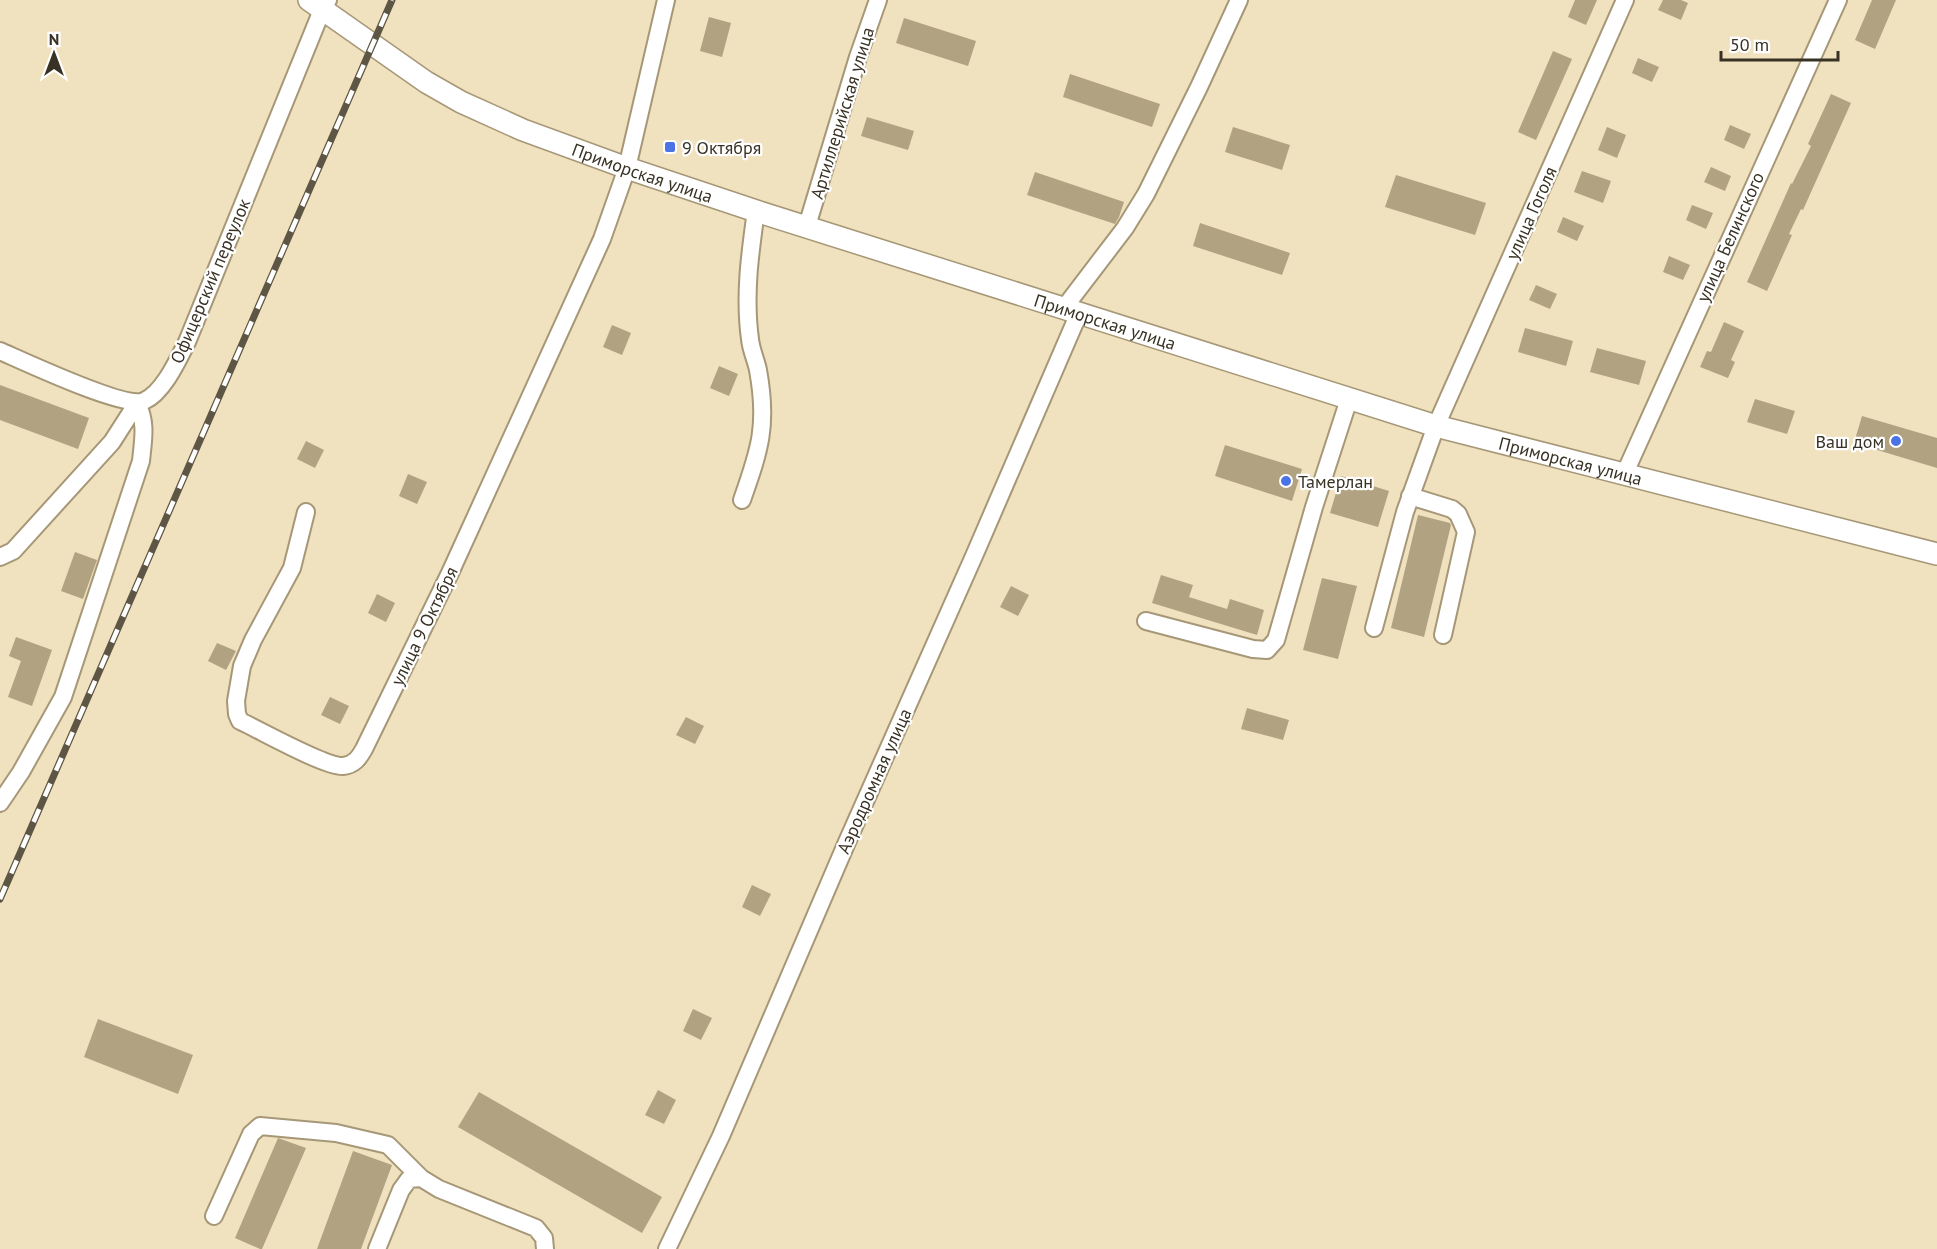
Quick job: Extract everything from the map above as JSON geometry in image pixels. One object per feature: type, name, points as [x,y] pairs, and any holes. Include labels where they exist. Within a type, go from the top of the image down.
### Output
[{"type":"main road","name":"Приморская улица","points":[[320,3],[426,81],[461,102],[523,130],[627,168],[1436,426],[1937,554]]},
{"type":"street","points":[[627,168],[666,0]]},
{"type":"street","name":"Артиллерийская улица","points":[[807,226],[858,57],[878,0]]},
{"type":"street","name":"Аэродромная улица","points":[[667,1249],[721,1136],[847,842],[974,556],[1072,310],[1146,194],[1239,0]]},
{"type":"street","name":"улица Гоголя","points":[[1374,628],[1410,496],[1436,426],[1625,0]]},
{"type":"street","name":"улица Белинского","points":[[1624,475],[1838,0]]},
{"type":"street","name":"Офицерский переулок","points":[[137,403],[146,401],[168,377],[187,342],[320,3]]},
{"type":"street","name":"улица 9 Октября","points":[[306,512],[292,568],[253,640],[243,666],[236,701],[237,714],[240,721],[325,762],[341,766],[351,765],[359,759],[364,750],[454,563],[602,239],[627,168]]},
{"type":"street","points":[[742,500],[757,459],[763,433],[764,408],[758,368],[750,340],[748,298],[748,274],[756,211]]},
{"type":"street","points":[[0,351],[115,399],[137,403]]},
{"type":"street","points":[[1146,621],[1253,649],[1268,650],[1276,640],[1314,507],[1349,399]]},
{"type":"street","points":[[0,557],[13,551],[86,472],[112,442],[137,403]]},
{"type":"street","points":[[0,803],[21,772],[63,697],[141,461],[143,414],[137,403]]},
{"type":"street","points":[[1410,496],[1452,509],[1458,514],[1467,532],[1443,634]]},
{"type":"street","points":[[214,1216],[251,1134],[260,1126],[336,1133],[388,1145],[421,1178],[439,1189],[536,1228],[544,1238],[545,1249]]},
{"type":"street","points":[[377,1249],[401,1190],[409,1179],[421,1178]]},
{"type":"building","points":[[1575,0],[1597,0],[1586,25],[1568,17]]},
{"type":"building","points":[[1663,0],[1681,0],[1688,3],[1681,20],[1658,10]]},
{"type":"building","points":[[1872,0],[1896,0],[1875,49],[1855,40]]},
{"type":"building","points":[[709,17],[731,23],[722,57],[700,51]]},
{"type":"building","points":[[904,18],[976,41],[968,66],[896,43]]},
{"type":"building","points":[[1553,51],[1572,59],[1536,140],[1518,132]]},
{"type":"building","points":[[1638,58],[1659,67],[1652,82],[1632,73]]},
{"type":"building","points":[[1070,74],[1160,104],[1152,127],[1063,97]]},
{"type":"building","points":[[1831,94],[1851,103],[1803,210],[1801,209],[1789,234],[1792,235],[1767,291],[1747,282],[1791,183],[1811,146],[1808,144]]},
{"type":"building","points":[[867,117],[914,131],[908,150],[861,136]]},
{"type":"building","points":[[1730,125],[1751,134],[1744,149],[1724,140]]},
{"type":"building","points":[[1233,127],[1290,145],[1282,170],[1225,152]]},
{"type":"building","points":[[1607,127],[1626,135],[1617,158],[1598,150]]},
{"type":"building","points":[[1711,167],[1731,176],[1725,191],[1704,182]]},
{"type":"building","points":[[1582,171],[1611,181],[1603,203],[1574,192]]},
{"type":"building","points":[[1035,172],[1124,202],[1115,224],[1027,195]]},
{"type":"building","points":[[1396,175],[1486,203],[1475,235],[1385,207]]},
{"type":"building","points":[[1692,205],[1713,213],[1706,229],[1686,220]]},
{"type":"building","points":[[1563,217],[1584,226],[1577,241],[1557,232]]},
{"type":"building","points":[[1200,223],[1290,253],[1282,275],[1193,246]]},
{"type":"building","points":[[1669,256],[1690,265],[1683,280],[1663,272]]},
{"type":"building","points":[[1536,285],[1557,294],[1550,309],[1529,300]]},
{"type":"building","points":[[1724,322],[1744,331],[1731,360],[1735,362],[1728,378],[1700,367],[1707,351],[1711,352]]},
{"type":"building","points":[[612,325],[631,333],[622,355],[603,347]]},
{"type":"building","points":[[1525,328],[1573,341],[1566,366],[1518,352]]},
{"type":"building","points":[[1597,348],[1646,361],[1639,385],[1590,372]]},
{"type":"building","points":[[719,366],[738,374],[729,396],[710,388]]},
{"type":"building","points":[[0,385],[89,418],[78,449],[0,420]]},
{"type":"building","points":[[1755,399],[1795,411],[1787,434],[1747,422]]},
{"type":"building","name":"Ваш дом","points":[[1862,416],[1937,438],[1937,468],[1854,443]]},
{"type":"building","points":[[306,441],[324,450],[315,468],[297,459]]},
{"type":"building","points":[[1225,445],[1302,469],[1292,501],[1215,476]]},
{"type":"building","points":[[408,474],[427,482],[417,504],[399,496]]},
{"type":"building","points":[[1341,476],[1389,491],[1378,527],[1330,513]]},
{"type":"building","points":[[1418,515],[1451,525],[1424,637],[1391,628]]},
{"type":"building","points":[[75,552],[97,560],[83,599],[61,591]]},
{"type":"building","points":[[1161,575],[1193,585],[1189,597],[1227,609],[1230,599],[1264,610],[1257,635],[1152,603]]},
{"type":"building","points":[[1322,578],[1357,586],[1338,659],[1303,650]]},
{"type":"building","points":[[1011,586],[1029,595],[1018,616],[1000,607]]},
{"type":"building","points":[[377,594],[395,603],[386,622],[368,613]]},
{"type":"building","points":[[16,637],[52,650],[32,706],[8,697],[21,661],[9,656]]},
{"type":"building","points":[[217,643],[236,651],[226,670],[208,661]]},
{"type":"building","points":[[330,697],[349,706],[340,724],[321,715]]},
{"type":"building","points":[[1247,708],[1289,720],[1283,740],[1241,729]]},
{"type":"building","points":[[686,717],[704,726],[695,744],[676,735]]},
{"type":"building","points":[[752,885],[771,894],[760,916],[742,907]]},
{"type":"building","points":[[693,1009],[712,1018],[701,1040],[683,1031]]},
{"type":"building","points":[[98,1019],[193,1055],[178,1094],[84,1057]]},
{"type":"building","points":[[658,1090],[676,1100],[664,1124],[645,1115]]},
{"type":"building","points":[[479,1092],[662,1197],[642,1233],[458,1127]]},
{"type":"building","points":[[278,1138],[306,1148],[262,1249],[260,1249],[235,1238]]},
{"type":"building","points":[[353,1151],[392,1165],[361,1249],[317,1249]]},
{"type":"railway","points":[[0,899],[392,0]]},
{"type":"place","name":"9 Октября","points":[[670,147]]},
{"type":"place","name":"Ваш дом","points":[[1896,441]]},
{"type":"place","name":"Тамерлан","points":[[1286,481]]}]
